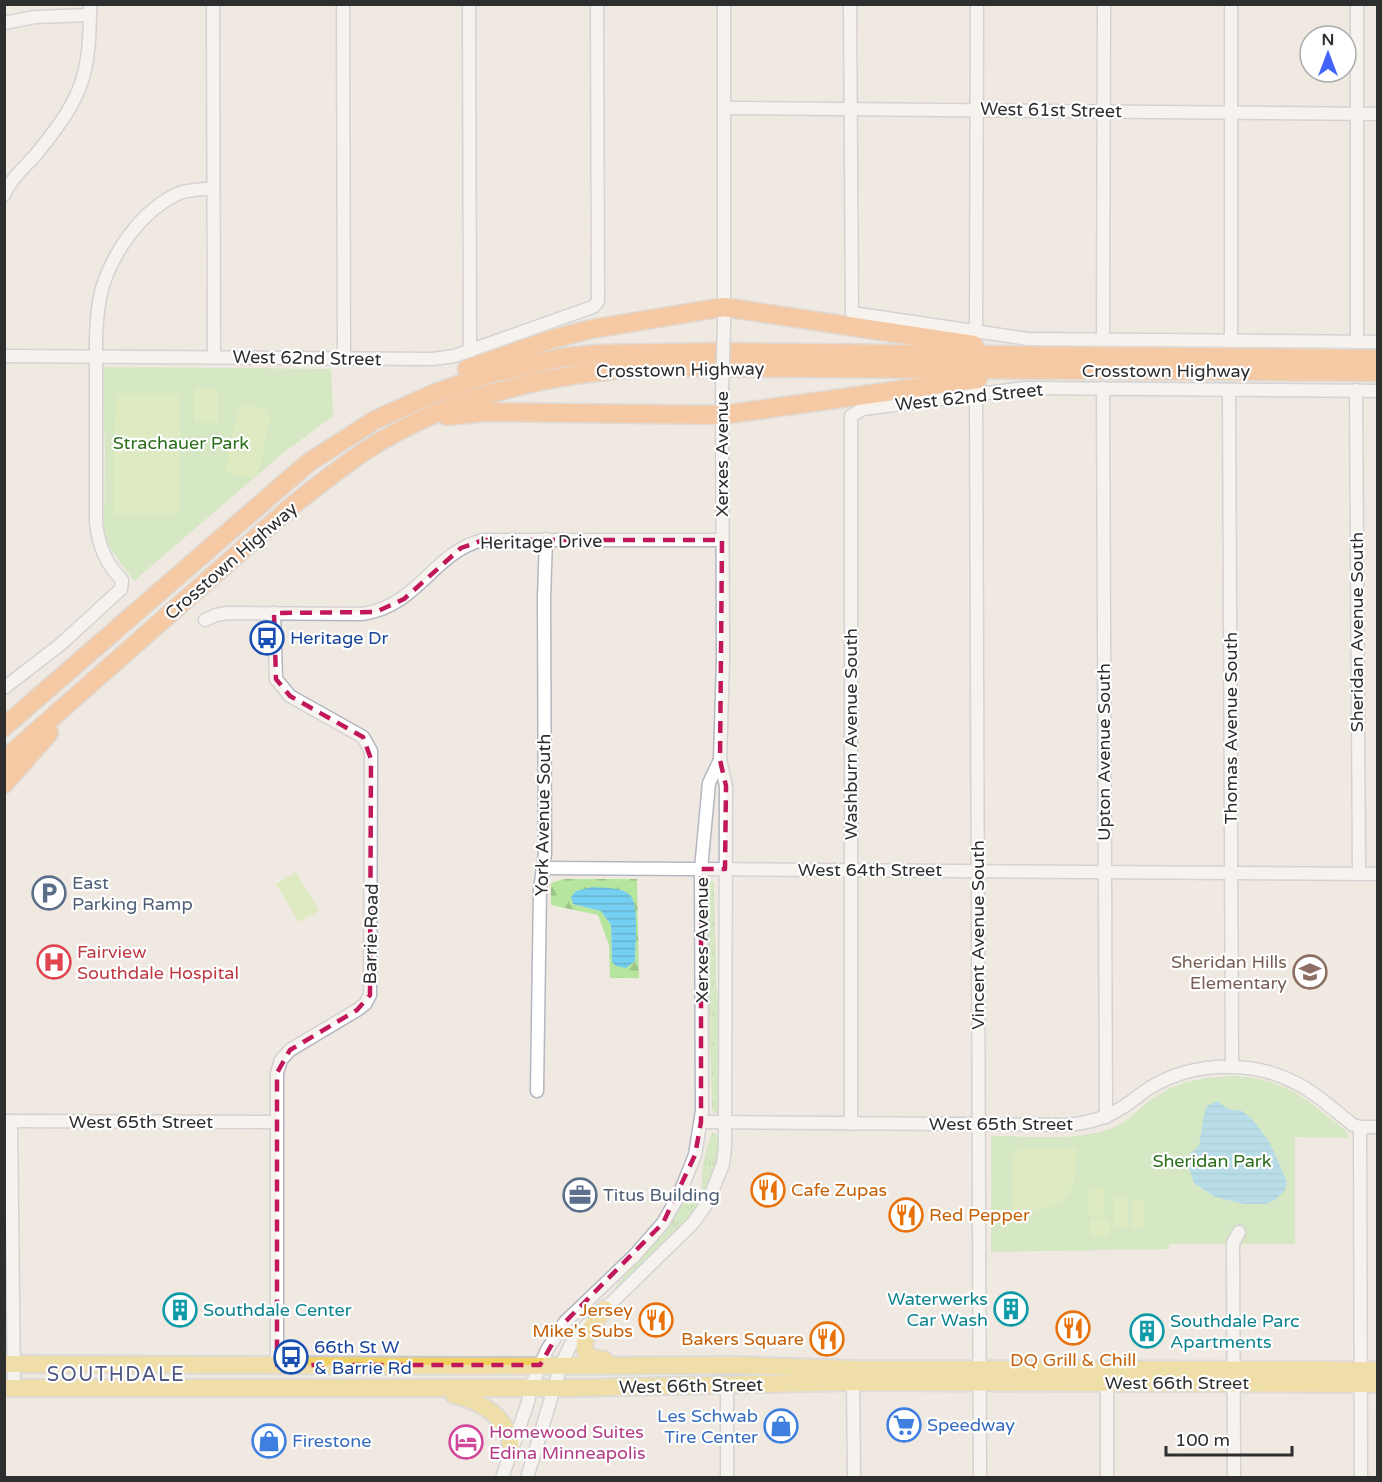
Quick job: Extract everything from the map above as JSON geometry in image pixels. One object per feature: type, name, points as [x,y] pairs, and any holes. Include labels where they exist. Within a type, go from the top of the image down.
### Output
[{"type":"highway","points":[[375,420],[427,387],[505,354],[552,339],[592,329],[724,316],[950,342],[1067,363]]},
{"type":"highway","name":"Crosstown Highway","points":[[4,727],[308,463],[375,420],[432,394],[492,373],[559,358],[594,354],[720,352],[1067,363]]},
{"type":"highway","points":[[1328,365],[1377,354]]},
{"type":"highway","name":"Crosstown Highway","points":[[4,760],[329,477],[370,448],[427,418],[494,392],[572,374],[612,369],[1067,363],[1328,365],[1377,359]]},
{"type":"highway","points":[[427,418],[487,412],[722,415],[1067,363]]},
{"type":"highway","points":[[1328,365],[1377,377]]},
{"type":"highway","name":"Crosstown Highway","points":[[1328,365],[1377,372]]},
{"type":"highway","points":[[4,784],[60,721],[82,692]]},
{"type":"highway","points":[[4,715],[42,695]]},
{"type":"main road","points":[[610,1305],[586,1336],[584,1347],[588,1357],[654,1365]]},
{"type":"main road","name":"West 66th Street","points":[[9,1364],[654,1365],[800,1367],[853,1375]]},
{"type":"main road","points":[[152,1365],[161,1373],[170,1389]]},
{"type":"main road","points":[[237,1389],[263,1382],[274,1373],[277,1365]]},
{"type":"main road","points":[[727,1384],[730,1377],[734,1375],[781,1373],[800,1367]]},
{"type":"main road","name":"West 66th Street","points":[[9,1388],[554,1388],[727,1384],[853,1375],[1369,1377]]},
{"type":"main road","points":[[433,1389],[473,1400],[488,1408],[508,1430],[511,1449]]},
{"type":"street","points":[[213,4],[214,356]]},
{"type":"street","points":[[343,4],[344,358]]},
{"type":"street","points":[[470,4],[470,351]]},
{"type":"street","name":"West 62nd Street","points":[[4,356],[433,359],[470,351],[593,307],[597,301],[597,4]]},
{"type":"street","name":"Xerxes Avenue","points":[[724,4],[723,659],[720,760],[726,786],[726,1122]]},
{"type":"street","points":[[850,4],[852,314],[1028,339],[1377,342]]},
{"type":"street","points":[[976,332],[977,4]]},
{"type":"street","points":[[1103,340],[1104,4]]},
{"type":"street","points":[[1231,4],[1231,341]]},
{"type":"street","points":[[1357,4],[1357,342]]},
{"type":"street","points":[[4,23],[35,16],[90,10],[88,59],[83,81],[74,102],[51,136],[6,188]]},
{"type":"street","name":"West 61st Street","points":[[724,108],[1377,114]]},
{"type":"street","points":[[4,688],[61,644],[122,589],[122,580],[111,569],[98,539],[96,357],[97,311],[102,287],[125,242],[158,206],[179,193],[213,188]]},
{"type":"street","name":"West 62nd Street","points":[[851,416],[863,409],[1025,388],[1377,391]]},
{"type":"street","name":"Upton Avenue South","points":[[1103,388],[1106,1117]]},
{"type":"street","name":"Thomas Avenue South","points":[[1229,390],[1232,1067]]},
{"type":"street","name":"Sheridan Avenue South","points":[[1356,390],[1359,874]]},
{"type":"street","name":"Vincent Avenue South","points":[[976,393],[980,1478]]},
{"type":"street","name":"Washburn Avenue South","points":[[851,416],[851,1124]]},
{"type":"street","name":"Heritage Drive","points":[[205,620],[227,613],[362,614],[376,612],[391,607],[404,598],[451,556],[471,543],[495,539],[722,540]]},
{"type":"street","name":"York Avenue South","points":[[537,1091],[540,889],[545,854],[544,597],[546,539]]},
{"type":"street","name":"Barrie Road","points":[[274,613],[276,680],[290,696],[363,737],[371,751],[372,759],[370,995],[365,1004],[357,1010],[283,1056],[277,1073],[277,1365]]},
{"type":"street","name":"Xerxes Avenue","points":[[701,1122],[701,869],[709,783],[720,760]]},
{"type":"street","name":"West 64th Street","points":[[543,868],[1377,874]]},
{"type":"street","name":"West 65th Street","points":[[701,1122],[1067,1125],[1087,1123],[1106,1117],[1173,1076],[1202,1069],[1232,1067],[1270,1072],[1293,1081],[1307,1089],[1353,1125],[1360,1127]]},
{"type":"street","points":[[8,1121],[9,1388]]},
{"type":"street","name":"West 65th Street","points":[[8,1121],[277,1122]]},
{"type":"street","points":[[502,1478],[531,1387],[547,1350],[565,1322],[635,1255],[663,1223],[679,1195],[691,1165],[701,1122]]},
{"type":"street","points":[[527,1478],[561,1365],[571,1344],[693,1223],[708,1202],[723,1164],[726,1122]]},
{"type":"street","points":[[1361,1478],[1369,1377],[1360,1127],[1377,1127]]},
{"type":"street","points":[[1234,1478],[1233,1243],[1239,1232]]},
{"type":"street","points":[[853,1375],[854,1478]]},
{"type":"street","points":[[1107,1376],[1107,1478]]},
{"type":"street","points":[[727,1384],[728,1478]]},
{"type":"highlighted area","points":[[483,540],[722,540],[720,760],[726,786],[725,869],[701,869],[701,1122],[695,1155],[663,1223],[565,1322],[540,1365],[277,1365],[277,1073],[290,1050],[357,1010],[370,995],[371,759],[363,737],[290,696],[276,679],[274,613],[376,612],[404,599],[461,548]]},
{"type":"green space","name":"Strachauer Park","points":[[102,367],[331,369],[333,416],[282,454],[134,581],[111,550],[104,534],[105,449]]},
{"type":"green space","points":[[194,387],[218,388],[218,422],[194,422]]},
{"type":"green space","points":[[115,393],[180,394],[179,514],[114,514]]},
{"type":"green space","points":[[247,405],[264,410],[270,419],[259,471],[256,476],[252,477],[236,476],[225,470],[237,411]]},
{"type":"green space","points":[[296,872],[319,911],[299,922],[276,884]]},
{"type":"green space","points":[[564,879],[637,879],[639,978],[610,978],[609,945],[598,915],[551,905],[551,883]],"holes":[[[634,901],[635,960],[612,962],[611,925],[601,911],[573,904]]]},
{"type":"green space","points":[[708,881],[714,882],[720,1040],[720,1111],[717,1113],[714,1113],[712,1108],[705,966]]},
{"type":"green space","name":"Sheridan Park","points":[[1236,1076],[1270,1082],[1296,1093],[1346,1131],[1349,1138],[1295,1137],[1295,1244],[1169,1244],[1169,1249],[991,1252],[991,1136],[1080,1136],[1107,1130],[1119,1125],[1168,1089],[1190,1081]]},
{"type":"green space","points":[[712,1133],[717,1134],[719,1157],[715,1174],[705,1196],[702,1174]]},
{"type":"green space","points":[[1020,1148],[1077,1148],[1075,1179],[1064,1199],[1043,1209],[1012,1211],[1013,1154]]},
{"type":"green space","points":[[1089,1187],[1105,1187],[1105,1215],[1089,1215]]},
{"type":"green space","points":[[689,1190],[699,1206],[690,1219],[619,1290],[615,1287],[655,1241]]},
{"type":"green space","points":[[1114,1198],[1128,1198],[1128,1228],[1114,1228]]},
{"type":"green space","points":[[1132,1199],[1145,1199],[1145,1228],[1131,1228]]},
{"type":"green space","points":[[1090,1218],[1109,1218],[1110,1237],[1090,1237]]},
{"type":"water","points":[[592,887],[621,890],[629,894],[635,906],[635,961],[626,968],[616,966],[612,962],[611,925],[601,911],[573,904],[571,897],[576,891]]},
{"type":"water","points":[[1217,1101],[1228,1109],[1242,1111],[1252,1119],[1268,1140],[1287,1182],[1285,1190],[1276,1199],[1266,1204],[1244,1204],[1215,1197],[1194,1183],[1189,1168],[1190,1154],[1199,1146],[1207,1106]]},
{"type":"place","name":"Heritage Dr","points":[[267,638]]},
{"type":"place","name":"East Parking Ramp","points":[[49,893]]},
{"type":"place","name":"Fairview Southdale Hospital","points":[[54,962]]},
{"type":"place","name":"Sheridan Hills Elementary","points":[[1310,972]]},
{"type":"place","name":"Cafe Zupas","points":[[768,1190]]},
{"type":"place","name":"Titus Building","points":[[580,1195]]},
{"type":"place","name":"Red Pepper","points":[[906,1215]]},
{"type":"place","name":"Waterwerks Car Wash","points":[[1011,1309]]},
{"type":"place","name":"Southdale Center","points":[[180,1310]]},
{"type":"place","name":"Jersey Mike's Subs","points":[[656,1320]]},
{"type":"place","name":"DQ Grill & Chill","points":[[1073,1328]]},
{"type":"place","name":"Southdale Parc Apartments","points":[[1147,1331]]},
{"type":"place","name":"Bakers Square","points":[[827,1339]]},
{"type":"place","name":"66th St W & Barrie Rd","points":[[291,1357]]},
{"type":"place","name":"Speedway","points":[[904,1425]]},
{"type":"place","name":"Les Schwab Tire Center","points":[[781,1426]]},
{"type":"place","name":"Firestone","points":[[269,1441]]},
{"type":"place","name":"Homewood Suites Edina Minneapolis","points":[[466,1442]]},
{"type":"district","name":"SOUTHDALE","points":[[116,1375]]}]
